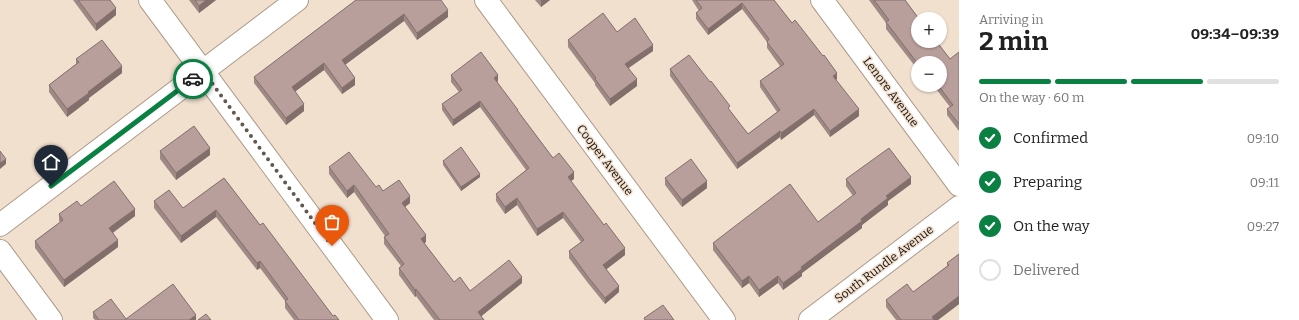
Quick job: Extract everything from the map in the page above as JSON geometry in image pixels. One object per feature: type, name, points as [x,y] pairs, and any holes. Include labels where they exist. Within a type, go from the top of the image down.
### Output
[{"type":"street","points":[[150,0],[387,320]]},
{"type":"street","points":[[0,225],[297,0]]},
{"type":"street","name":"Cooper Avenue","points":[[486,0],[724,320]]},
{"type":"street","name":"Lenore Avenue","points":[[822,0],[959,185]]},
{"type":"street","name":"South Rundle Avenue","points":[[810,320],[959,207]]},
{"type":"street","points":[[0,251],[50,320]]},
{"type":"building","points":[[78,0],[110,0],[116,8],[96,24]]},
{"type":"building","points":[[195,0],[206,0],[199,6]]},
{"type":"building","points":[[356,0],[441,0],[448,10],[417,33],[404,14],[342,60],[355,78],[342,88],[324,63],[292,87],[304,104],[286,118],[254,77]]},
{"type":"building","points":[[696,0],[774,0],[792,23],[795,20],[823,56],[824,55],[837,73],[833,76],[859,109],[830,131],[814,109],[781,133],[780,131],[737,163],[670,69],[689,55],[730,106],[728,108],[748,134],[780,110],[760,81],[784,64],[767,42],[769,39],[742,3],[708,29],[696,13],[702,8]]},
{"type":"building","points":[[874,0],[905,0],[914,12],[911,12],[911,48],[941,48],[950,59],[959,52],[959,124],[947,109],[953,105],[943,92],[947,92],[947,56],[912,56],[886,22],[889,20]]},
{"type":"building","points":[[603,13],[617,32],[635,18],[653,45],[625,64],[637,79],[610,99],[568,40]]},
{"type":"building","points":[[102,40],[122,66],[67,109],[49,85],[79,62],[76,59]]},
{"type":"building","points":[[481,52],[498,75],[494,78],[517,110],[553,158],[559,153],[574,172],[568,177],[604,225],[606,223],[625,248],[603,265],[619,286],[605,298],[569,251],[584,240],[563,212],[537,229],[517,198],[505,207],[496,194],[529,168],[480,101],[453,120],[442,104],[462,90],[451,75]]},
{"type":"building","points":[[194,126],[210,148],[176,173],[160,151]]},
{"type":"building","points":[[461,147],[480,174],[461,187],[443,161]]},
{"type":"building","points":[[889,148],[911,177],[886,196],[888,198],[861,219],[862,221],[801,267],[802,269],[783,283],[778,276],[759,290],[749,276],[742,281],[713,243],[790,184],[818,222],[856,193],[846,179]]},
{"type":"building","points":[[0,151],[6,159],[0,163]]},
{"type":"building","points":[[349,152],[376,187],[379,185],[383,191],[399,180],[410,196],[402,203],[426,235],[421,239],[454,282],[460,277],[470,291],[509,260],[522,277],[478,312],[484,320],[440,320],[416,289],[415,290],[399,268],[404,264],[384,237],[389,234],[354,185],[347,191],[329,167]]},
{"type":"building","points":[[691,159],[707,181],[682,200],[665,178]]},
{"type":"building","points":[[224,178],[260,225],[263,223],[333,316],[335,315],[339,320],[299,320],[285,301],[288,299],[260,261],[257,263],[216,210],[181,236],[154,201],[169,190],[183,208]]},
{"type":"building","points":[[114,181],[135,209],[109,228],[118,240],[64,280],[35,241],[63,220],[59,214],[77,201],[81,206]]},
{"type":"building","points":[[959,254],[959,296],[932,317],[934,320],[901,320],[886,300],[907,284],[913,292],[949,265],[947,263]]},
{"type":"building","points":[[173,284],[196,315],[189,320],[99,320],[93,312],[111,299],[126,319]]},
{"type":"building","points":[[663,305],[674,320],[645,320],[644,318]]},
{"type":"building","points":[[206,314],[211,320],[198,320]]},
{"type":"way so far","points":[[193,79],[203,71],[332,246]]},
{"type":"route","points":[[51,186],[193,79]]}]
